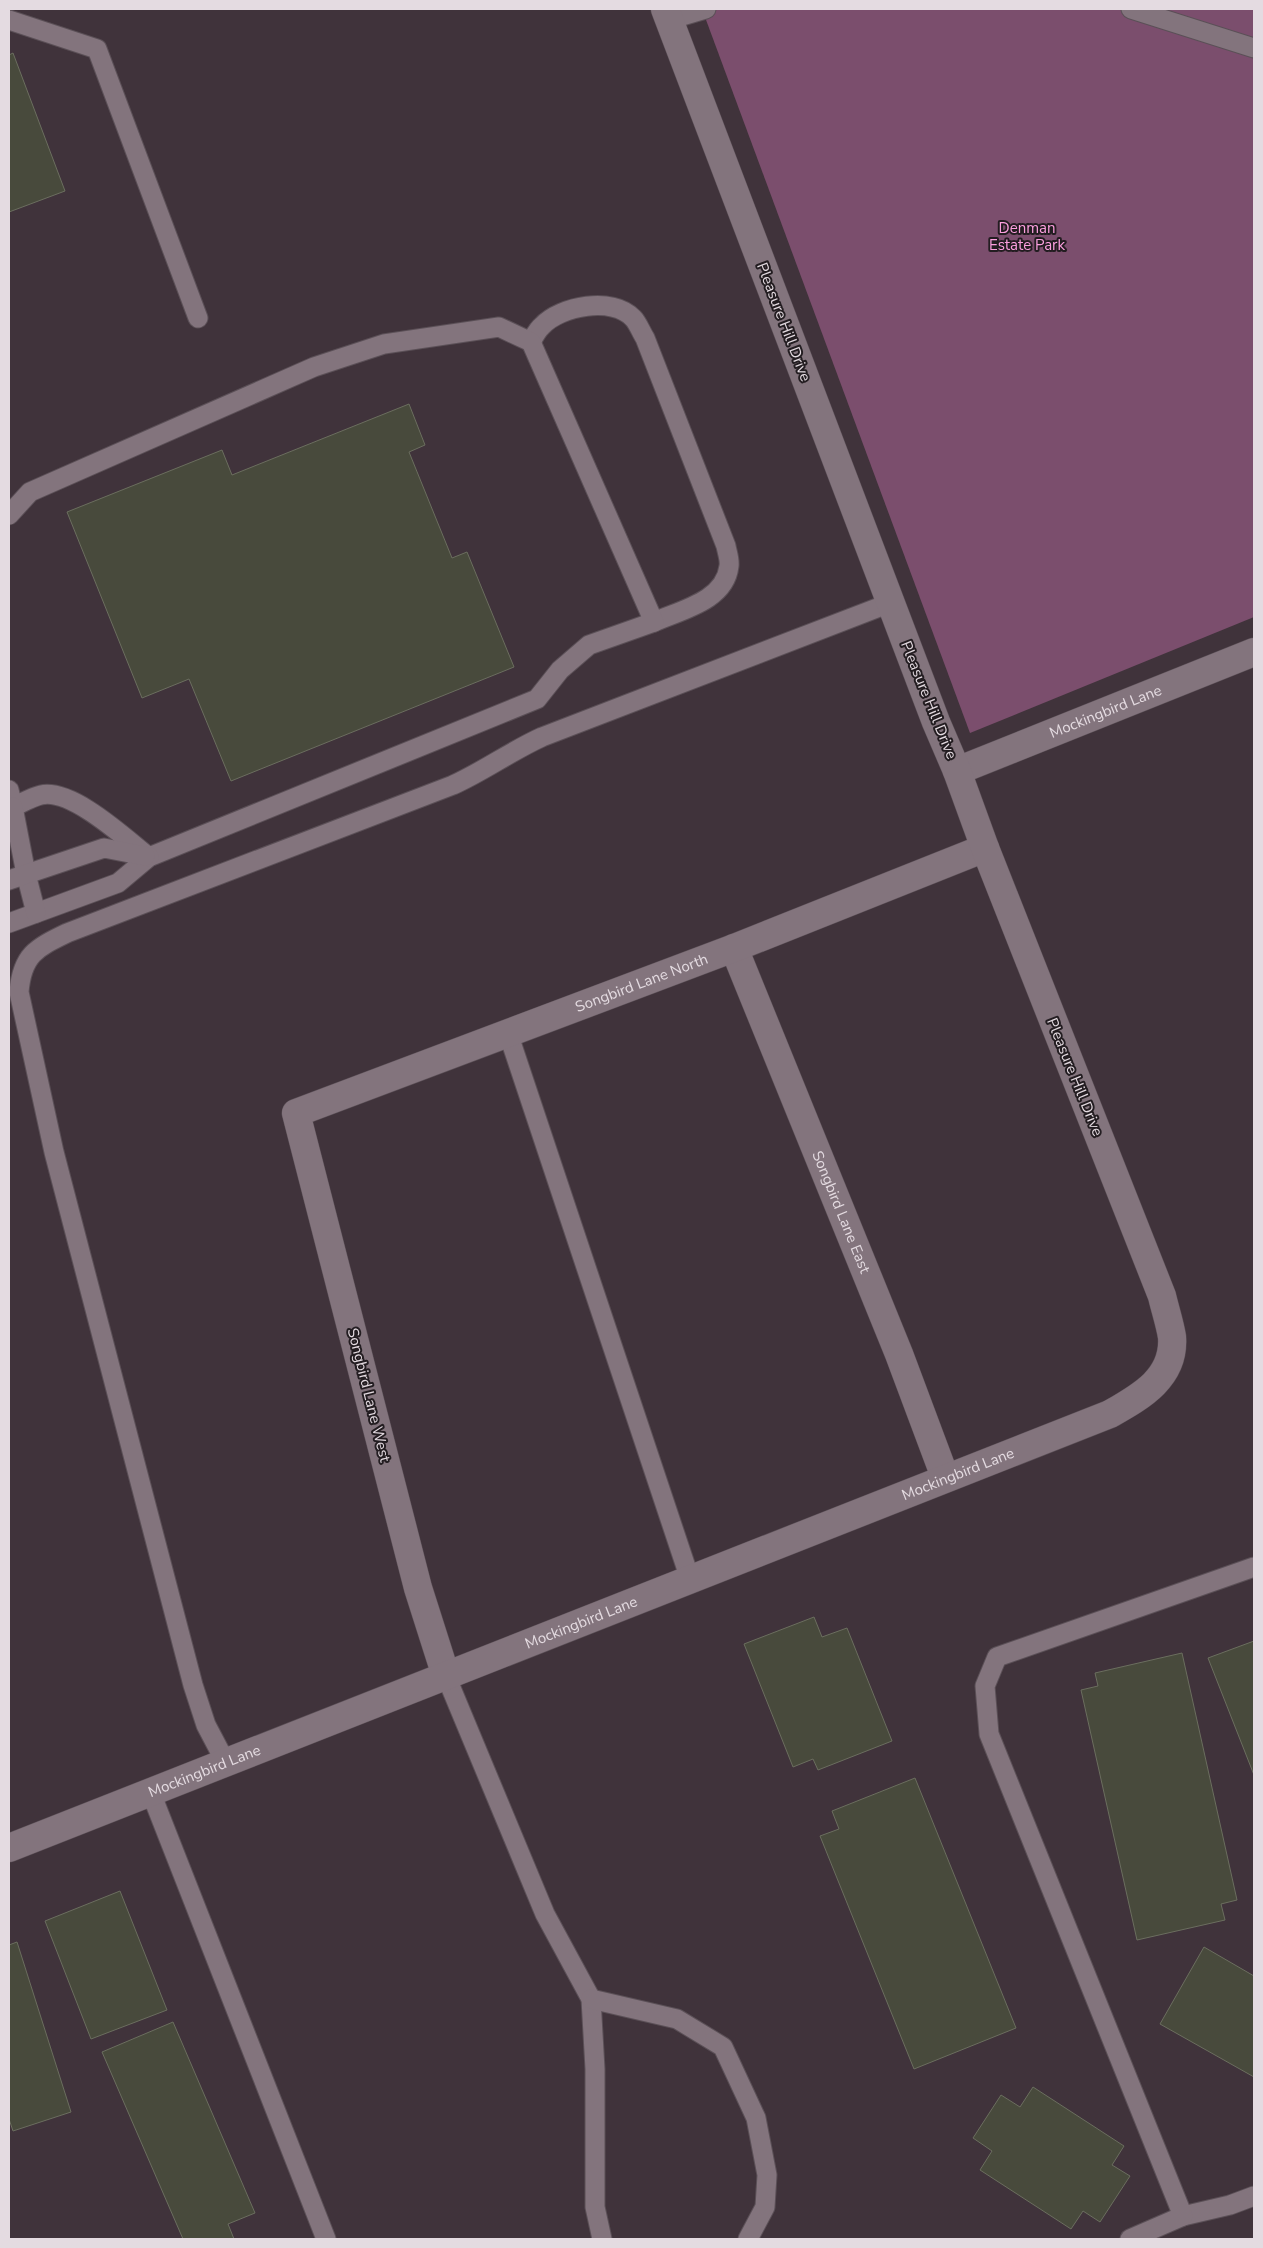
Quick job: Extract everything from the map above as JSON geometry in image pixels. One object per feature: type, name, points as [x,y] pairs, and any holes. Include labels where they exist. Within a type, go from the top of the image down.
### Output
[{"type":"street","name":"Pleasure Hill Drive","points":[[667,14],[890,603],[957,771],[984,848],[1162,1296],[1172,1338],[1170,1360],[1159,1381],[1150,1388]]},
{"type":"street","name":"Mockingbird Lane","points":[[957,771],[1254,652]]},
{"type":"street","name":"Songbird Lane North","points":[[296,1113],[734,948],[984,848]]},
{"type":"street","name":"Songbird Lane East","points":[[734,948],[896,1344],[946,1477]]},
{"type":"street","name":"Songbird Lane West","points":[[296,1113],[418,1588],[446,1676]]},
{"type":"street","name":"Mockingbird Lane","points":[[9,1848],[946,1477],[1110,1414],[1138,1398],[1150,1388]]},
{"type":"lane","points":[[667,14],[706,9]]},
{"type":"lane","points":[[1130,9],[1254,48]]},
{"type":"lane","points":[[9,20],[97,49],[198,318]]},
{"type":"lane","points":[[9,923],[118,883],[149,857],[537,699],[560,670],[589,645],[654,622],[707,600],[722,586],[729,565],[726,546],[645,338],[633,318],[615,306],[590,305],[558,314],[542,325],[531,342]]},
{"type":"lane","points":[[9,514],[30,492],[314,367],[375,346],[499,327],[531,342],[654,622]]},
{"type":"lane","points":[[226,1763],[206,1725],[190,1676],[54,1152],[19,992],[21,974],[28,958],[44,944],[67,933],[453,785],[473,776],[514,750],[542,737],[890,603]]},
{"type":"lane","points":[[36,913],[17,877],[11,799],[43,795],[64,798],[98,816],[149,857]]},
{"type":"lane","points":[[17,877],[104,848],[149,857]]},
{"type":"lane","points":[[508,1033],[690,1579]]},
{"type":"lane","points":[[1183,2216],[989,1734],[985,1686],[997,1657],[1254,1567]]},
{"type":"lane","points":[[446,1676],[545,1914],[591,1999],[595,2069],[595,2207],[602,2239]]},
{"type":"lane","points":[[151,1793],[326,2239]]},
{"type":"lane","points":[[591,1999],[677,2019],[723,2047],[756,2118],[767,2175],[764,2207],[748,2239]]},
{"type":"lane","points":[[1130,2239],[1183,2216],[1230,2205],[1254,2196]]},
{"type":"green space","name":"Denman Estate Park","points":[[702,9],[1254,9],[1254,617],[970,733]]},
{"type":"building","points":[[13,53],[65,191],[9,212],[9,55]]},
{"type":"building","points":[[409,404],[425,445],[409,452],[452,558],[467,552],[514,667],[231,781],[189,679],[142,698],[67,512],[222,450],[232,475]]},
{"type":"building","points":[[814,1617],[822,1637],[847,1628],[892,1741],[818,1770],[813,1759],[793,1767],[744,1644]]},
{"type":"building","points":[[1254,1641],[1254,1775],[1208,1658]]},
{"type":"building","points":[[1182,1653],[1237,1900],[1221,1904],[1225,1920],[1137,1940],[1081,1690],[1098,1686],[1095,1673]]},
{"type":"building","points":[[915,1778],[1016,2028],[914,2069],[820,1836],[839,1829],[832,1811]]},
{"type":"building","points":[[120,1891],[167,2010],[91,2039],[45,1921]]},
{"type":"building","points":[[17,1942],[71,2112],[13,2131],[9,2119],[9,1945]]},
{"type":"building","points":[[1204,1947],[1254,1976],[1254,2077],[1160,2024]]},
{"type":"building","points":[[173,2022],[255,2213],[228,2224],[234,2239],[183,2239],[102,2052]]},
{"type":"building","points":[[1033,2087],[1124,2146],[1112,2165],[1130,2176],[1100,2222],[1083,2211],[1071,2229],[980,2170],[992,2151],[973,2138],[1001,2095],[1020,2107]]}]
